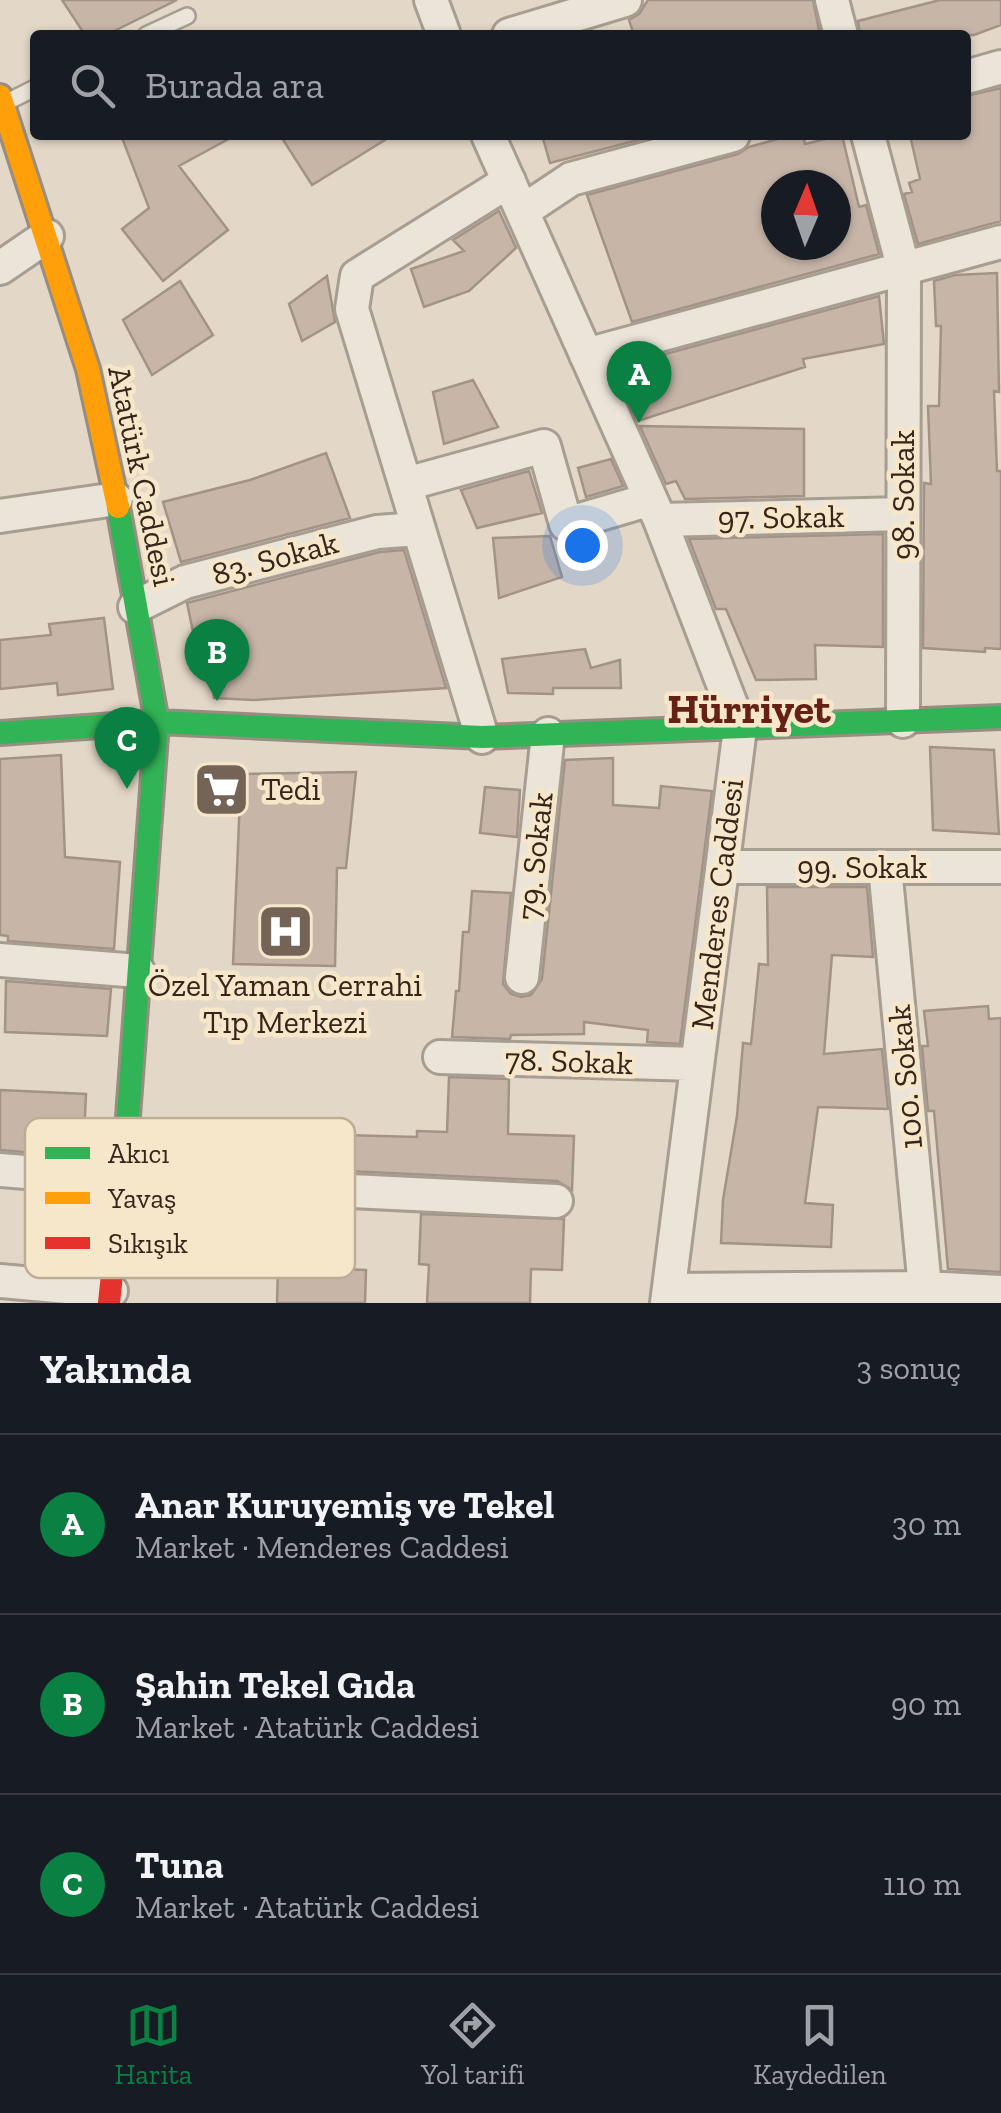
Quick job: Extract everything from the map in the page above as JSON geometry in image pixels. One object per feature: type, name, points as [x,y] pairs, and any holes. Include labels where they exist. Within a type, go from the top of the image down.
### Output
[{"type":"street","points":[[430,0],[442,30]]},
{"type":"street","points":[[526,30],[625,0]]},
{"type":"street","points":[[832,0],[839,30]]},
{"type":"street","points":[[971,76],[1001,67]]},
{"type":"street","name":"Atatürk Caddesi","points":[[2,99],[88,369],[157,722],[127,1118]]},
{"type":"street","name":"Menderes Caddesi","points":[[490,140],[654,510],[740,728],[668,1296]]},
{"type":"street","points":[[482,737],[352,309],[358,276],[516,196],[715,140]]},
{"type":"street","name":"98. Sokak","points":[[869,140],[904,270],[903,721]]},
{"type":"street","points":[[0,268],[47,236]]},
{"type":"street","points":[[586,354],[1001,242]]},
{"type":"street","name":"97. Sokak","points":[[406,484],[544,446],[566,524],[654,510],[903,514]]},
{"type":"street","points":[[0,516],[116,498]]},
{"type":"street","name":"83. Sokak","points":[[136,606],[185,582],[377,532],[419,529]]},
{"type":"street","points":[[0,733],[157,722],[482,737],[1001,717]]},
{"type":"street","name":"79. Sokak","points":[[522,977],[548,734]]},
{"type":"street","name":"99. Sokak","points":[[722,867],[1001,867]]},
{"type":"street","name":"100. Sokak","points":[[885,867],[925,1288]]},
{"type":"street","points":[[0,960],[138,972]]},
{"type":"street","name":"78. Sokak","points":[[440,1056],[697,1064]]},
{"type":"street","points":[[0,1170],[25,1172]]},
{"type":"street","points":[[355,1191],[556,1201]]},
{"type":"street","points":[[0,1281],[115,1299]]},
{"type":"street","points":[[668,1296],[925,1288],[1001,1292]]},
{"type":"lane","points":[[157,30],[187,16]]},
{"type":"lane","points":[[2,99],[30,90]]},
{"type":"building","points":[[62,0],[177,0],[116,30],[82,30]]},
{"type":"building","points":[[648,0],[813,0],[819,30],[632,30],[629,20],[639,14]]},
{"type":"building","points":[[940,0],[1001,0],[1001,25],[974,35],[971,30],[859,30],[858,21]]},
{"type":"building","points":[[1001,88],[1001,221],[918,244],[904,194],[912,192],[909,183],[920,179],[911,140],[971,140],[971,95]]},
{"type":"building","points":[[123,140],[227,140],[179,166],[228,230],[163,281],[122,229],[149,208]]},
{"type":"building","points":[[283,140],[385,140],[312,185]]},
{"type":"building","points":[[543,140],[638,140],[550,163]]},
{"type":"building","points":[[774,140],[804,140],[805,144],[843,140],[850,170],[761,170],[761,260],[851,260],[851,173],[859,207],[866,205],[879,254],[632,322],[587,195],[738,154]]},
{"type":"building","points":[[499,211],[516,248],[469,291],[424,307],[411,269],[464,251],[453,240]]},
{"type":"building","points":[[997,273],[999,392],[994,391],[997,471],[1001,471],[1001,649],[985,648],[985,652],[923,648],[924,483],[931,484],[928,406],[939,406],[941,326],[936,326],[934,281],[955,275]]},
{"type":"building","points":[[327,276],[335,322],[302,341],[289,304]]},
{"type":"building","points":[[180,281],[213,335],[152,375],[123,320]]},
{"type":"building","points":[[879,296],[884,344],[803,359],[805,367],[638,421],[614,368]]},
{"type":"building","points":[[473,380],[498,427],[444,444],[433,392]]},
{"type":"building","points":[[640,426],[804,429],[804,496],[685,499],[676,481],[666,484]]},
{"type":"building","points":[[326,453],[350,518],[181,562],[163,502],[250,480]]},
{"type":"building","points":[[611,459],[623,486],[586,497],[578,468]]},
{"type":"building","points":[[529,471],[542,513],[477,528],[461,490]]},
{"type":"building","points":[[883,534],[883,647],[815,645],[816,679],[756,680],[726,609],[716,609],[689,539]]},
{"type":"building","points":[[550,536],[562,577],[499,598],[493,538]]},
{"type":"building","points":[[404,550],[446,688],[253,700],[214,698],[209,639],[195,641],[187,603],[380,552]]},
{"type":"building","points":[[104,618],[113,689],[58,695],[57,683],[0,689],[0,640],[51,635],[49,624]]},
{"type":"building","points":[[585,649],[591,668],[620,660],[621,688],[553,688],[553,694],[508,693],[502,659]]},
{"type":"building","points":[[930,747],[994,750],[999,834],[933,830]]},
{"type":"building","points":[[61,755],[65,857],[120,862],[114,949],[8,941],[8,936],[0,935],[0,759]]},
{"type":"building","points":[[613,758],[613,805],[659,808],[661,786],[712,791],[680,1044],[647,1042],[648,1030],[584,1022],[584,1034],[511,1035],[510,1039],[452,1037],[463,932],[469,932],[472,891],[511,893],[503,984],[511,994],[531,995],[542,979],[565,760]]},
{"type":"building","points":[[356,772],[346,868],[337,868],[335,966],[233,964],[241,774]]},
{"type":"building","points":[[485,787],[520,790],[517,837],[480,833]]},
{"type":"building","points":[[767,887],[867,887],[873,957],[832,955],[824,1054],[882,1049],[888,1109],[818,1107],[805,1203],[833,1205],[831,1247],[721,1243],[743,1043],[751,1044],[759,964],[768,965]]},
{"type":"building","points":[[6,981],[111,989],[107,1036],[5,1032]]},
{"type":"building","points":[[988,1006],[989,1019],[1001,1018],[1001,1272],[948,1269],[934,1111],[928,1111],[922,1046],[928,1046],[924,1011]]},
{"type":"building","points":[[449,1077],[509,1079],[508,1134],[574,1136],[572,1190],[557,1181],[355,1171],[355,1135],[417,1137],[417,1131],[447,1132]]},
{"type":"building","points":[[0,1090],[86,1094],[85,1118],[25,1118],[25,1152],[0,1150]]},
{"type":"building","points":[[421,1214],[564,1219],[562,1270],[531,1269],[530,1303],[427,1303],[429,1265],[419,1264]]},
{"type":"building","points":[[355,1270],[366,1270],[365,1303],[277,1303],[278,1278],[355,1278]]},
{"type":"traffic: fast","points":[[118,507],[157,722],[128,1118]]},
{"type":"traffic: fast","points":[[0,733],[157,722],[482,737],[1001,717]]},
{"type":"traffic: slow","points":[[0,96],[88,369],[118,507]]},
{"type":"traffic: jam","points":[[109,1303],[112,1278]]},
{"type":"place","name":"Anar Kuruyemiş ve Tekel","points":[[639,423]]},
{"type":"place","name":"Şahin Tekel Gıda","points":[[217,701]]},
{"type":"place","name":"Tuna","points":[[127,789]]},
{"type":"place","name":"Tedi","points":[[222,789]]},
{"type":"place","name":"Özel Yaman Cerrahi Tıp Merkezi","points":[[285,931]]},
{"type":"district","name":"Hürriyet","points":[[749,708]]}]
